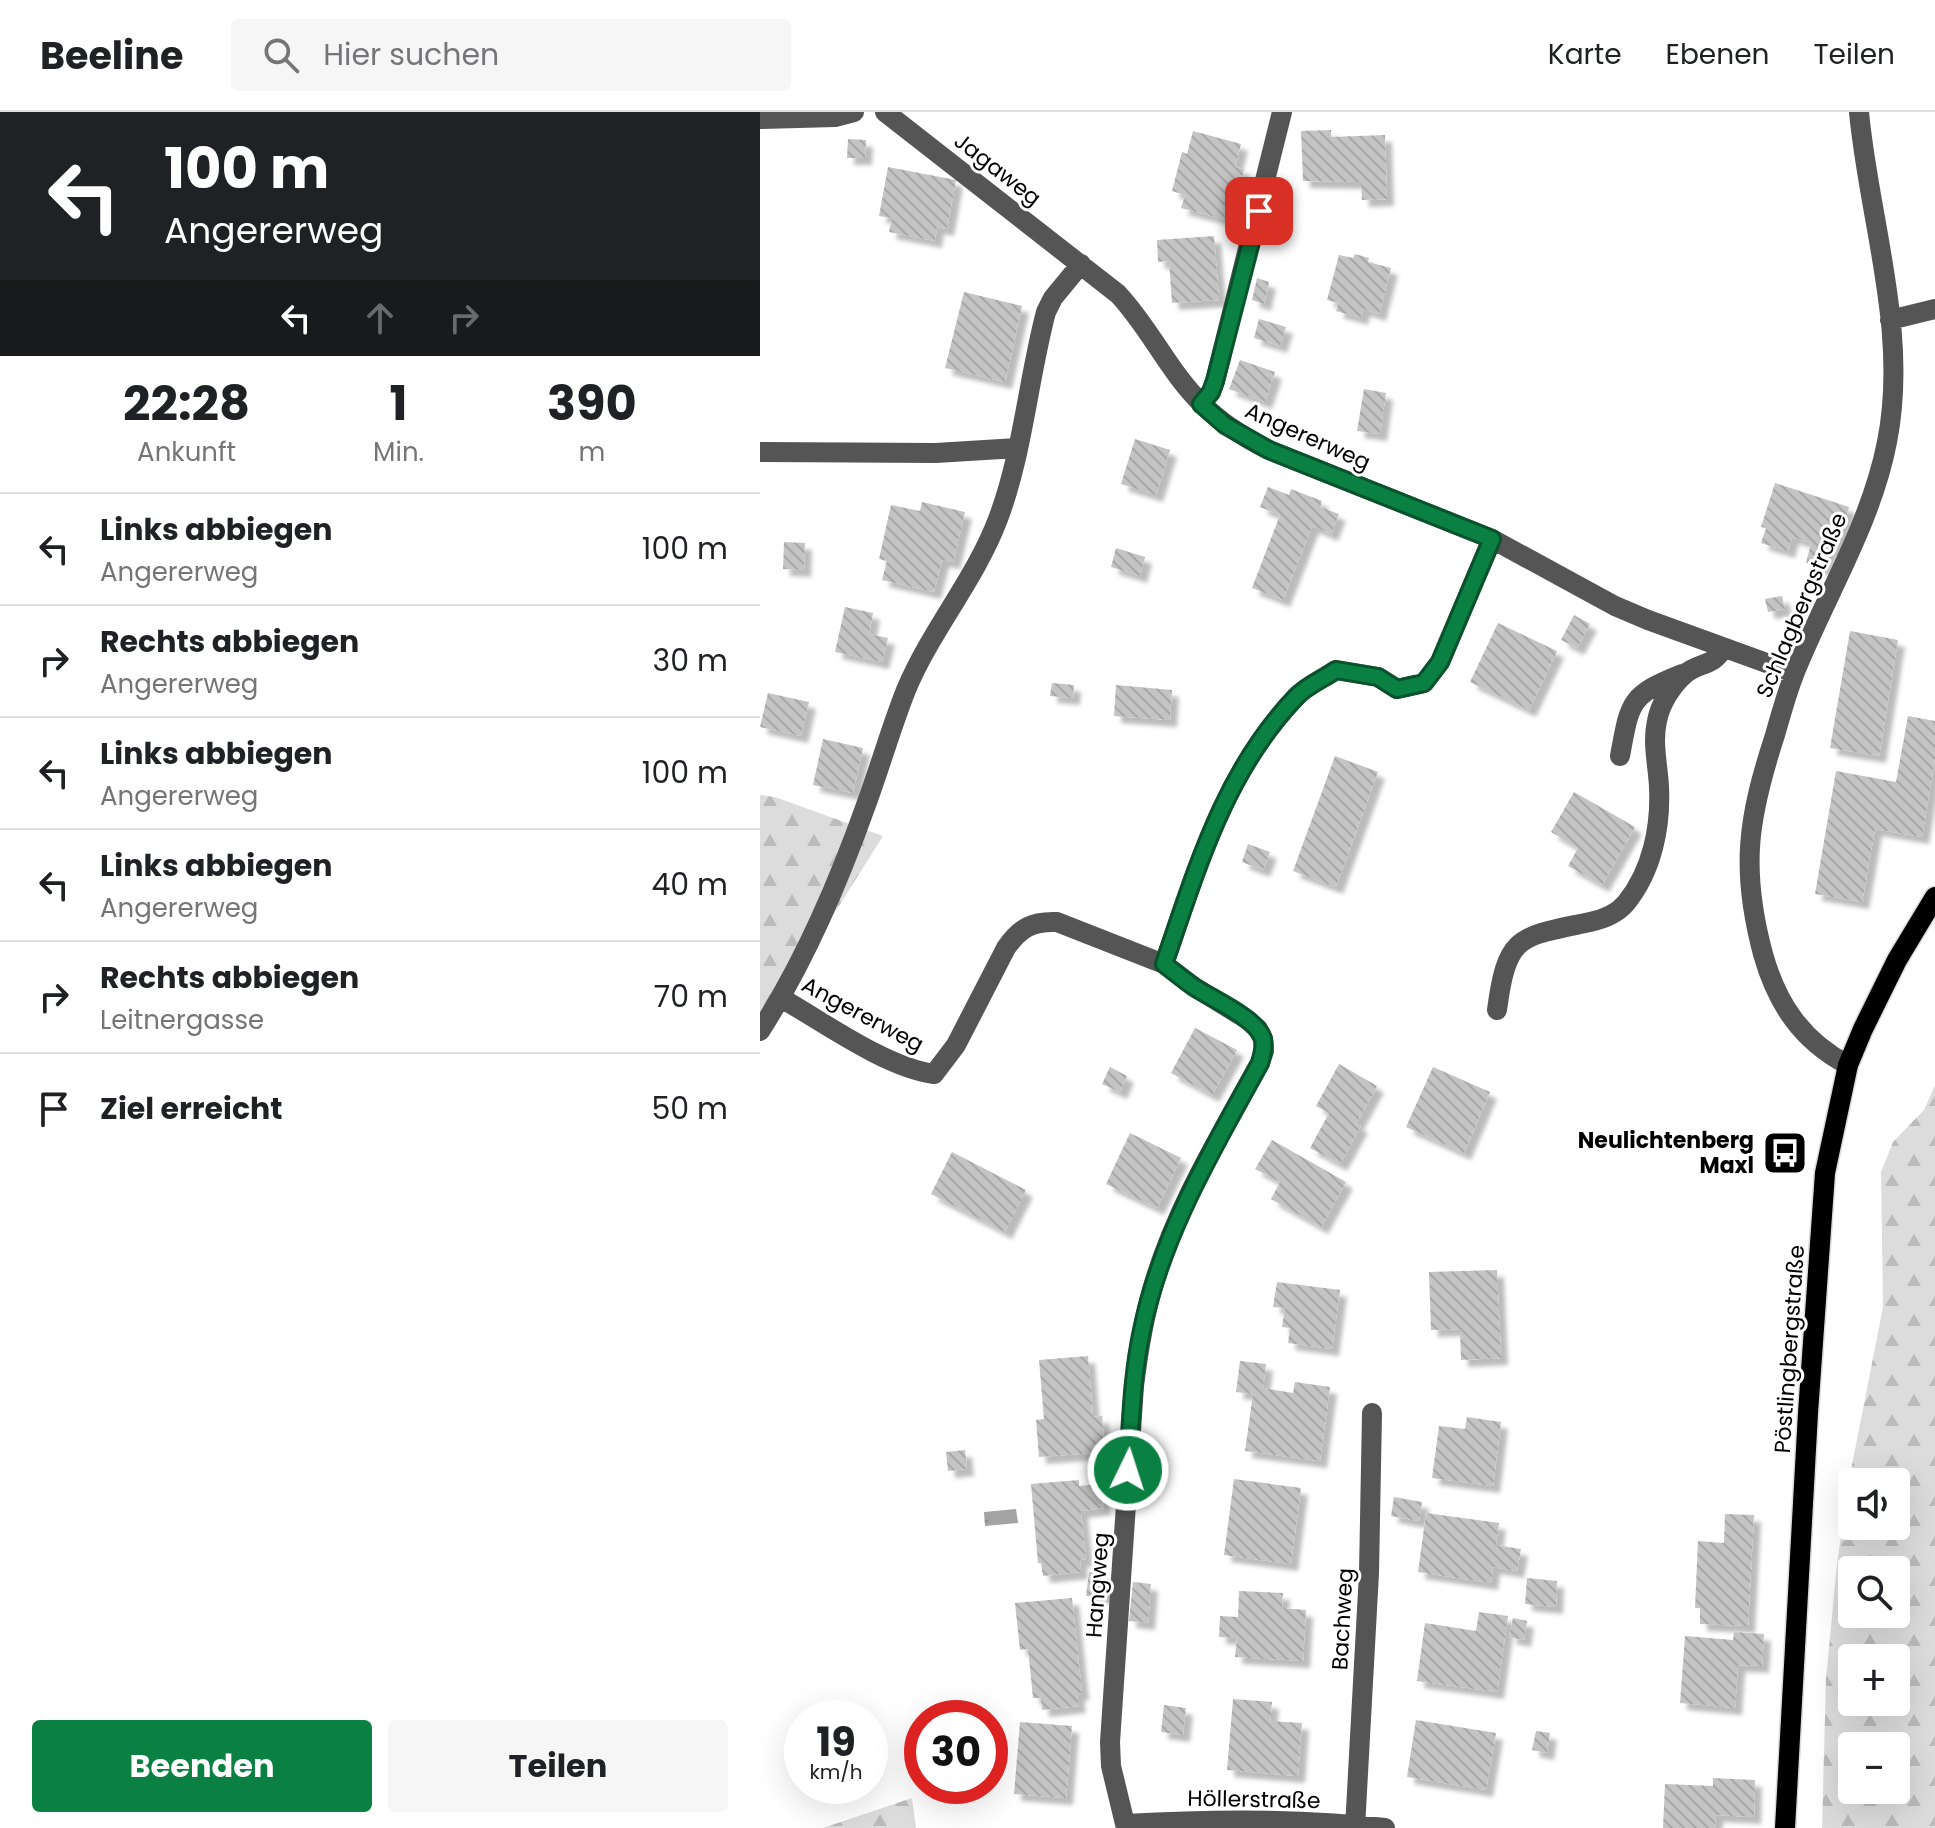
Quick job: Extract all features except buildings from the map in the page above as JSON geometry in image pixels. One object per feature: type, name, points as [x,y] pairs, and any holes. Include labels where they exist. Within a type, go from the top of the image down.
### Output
[{"type":"main road","name":"Pöstlingbergstraße","points":[[1785,1828],[1825,1173],[1848,1065],[1897,960],[1935,897]]},
{"type":"street","points":[[760,119],[835,117],[854,112]]},
{"type":"street","name":"Jagaweg","points":[[885,112],[1081,264]]},
{"type":"street","points":[[1201,404],[1215,381],[1282,112]]},
{"type":"street","name":"Schlagbergstraße","points":[[1848,1065],[1814,1044],[1783,1006],[1771,981],[1752,897],[1748,851],[1759,784],[1794,673],[1876,487],[1893,404],[1890,320],[1859,112]]},
{"type":"street","name":"Angererweg","points":[[760,1031],[781,998],[830,899],[905,691],[937,627],[986,547],[999,518],[1046,312],[1053,298],[1081,264],[1132,308],[1201,404],[1225,425],[1269,450],[1492,539],[1615,606],[1794,673]]},
{"type":"street","points":[[1890,320],[1935,309]]},
{"type":"street","points":[[760,452],[936,453],[1017,448]]},
{"type":"street","points":[[1164,964],[1202,855],[1229,790],[1269,731],[1297,695],[1336,670],[1378,677],[1397,689],[1424,683],[1440,662],[1492,539]]},
{"type":"street","points":[[1620,756],[1632,703],[1649,688],[1709,664],[1723,648]]},
{"type":"street","points":[[1497,1010],[1502,974],[1516,947],[1542,932],[1601,920],[1614,914],[1637,887],[1657,834],[1657,720],[1668,695],[1686,672]]},
{"type":"street","name":"Angererweg","points":[[781,998],[889,1060],[919,1072],[934,1074],[956,1045],[1016,934],[1028,925],[1041,921],[1057,922],[1164,964],[1248,1020],[1263,1039]]},
{"type":"street","name":"Hangweg","points":[[1126,1826],[1116,1789],[1110,1742],[1134,1386],[1141,1332],[1164,1253],[1205,1165],[1260,1063],[1263,1039]]},
{"type":"street","name":"Bachweg","points":[[1355,1826],[1370,1559],[1372,1413]]},
{"type":"street","name":"Höllerstraße","points":[[1126,1826],[1172,1821],[1385,1828]]},
{"type":"green space","points":[[760,795],[775,797],[883,836],[781,998],[760,1018]]},
{"type":"green space","points":[[1935,1085],[1935,1828],[1822,1828],[1826,1679],[1838,1557],[1838,1628],[1910,1628],[1910,1556],[1838,1556],[1841,1540],[1910,1540],[1910,1468],[1851,1468],[1883,1307],[1881,1172],[1893,1142],[1924,1110]]},
{"type":"green space","points":[[904,1801],[904,1804],[913,1804],[916,1828],[823,1828]]},
{"type":"water","points":[[1016,1509],[1018,1523],[985,1526],[984,1512]]},
{"type":"place","name":"Neulichtenberg Maxl","points":[[1785,1153]]},
{"type":"route","points":[[1128,1470],[1141,1332],[1164,1253],[1180,1215],[1264,1051],[1258,1029],[1248,1020],[1164,964],[1202,855],[1229,790],[1297,695],[1336,670],[1378,677],[1397,689],[1424,683],[1440,662],[1492,539],[1269,450],[1225,425],[1201,404],[1215,381],[1259,211]]}]
